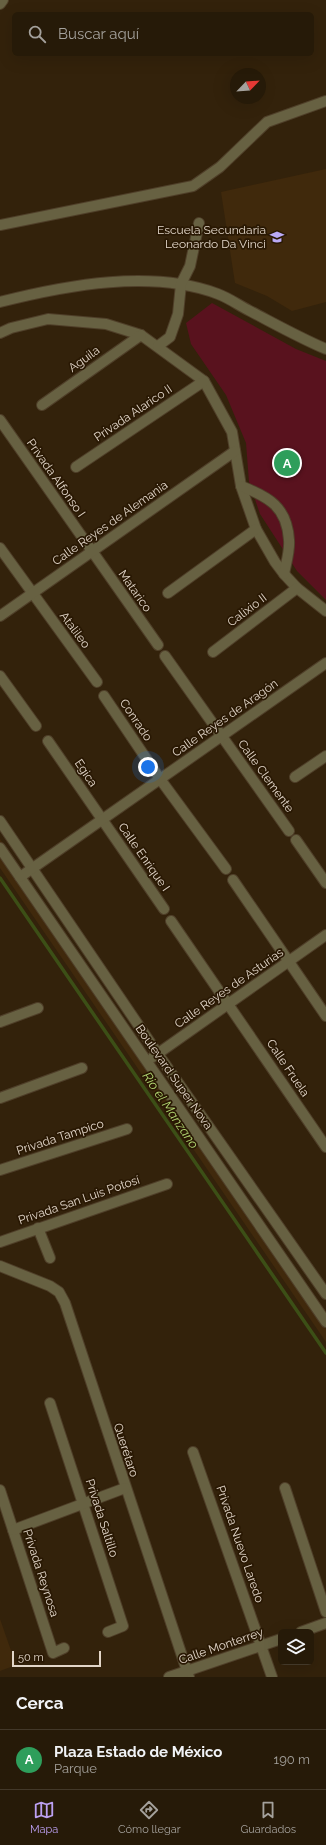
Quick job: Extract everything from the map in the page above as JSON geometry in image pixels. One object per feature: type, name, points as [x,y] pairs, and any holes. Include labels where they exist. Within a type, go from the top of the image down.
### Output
[{"type":"street","points":[[0,4],[3,0]]},
{"type":"street","points":[[0,225],[193,186],[220,167],[267,122],[326,101]]},
{"type":"street","points":[[158,346],[170,338],[178,314],[181,284],[190,266],[199,223]]},
{"type":"street","points":[[0,302],[35,293],[98,283],[160,282],[181,284],[219,294],[307,341],[326,349]]},
{"type":"street","points":[[0,333],[48,318],[106,324],[141,334],[204,381],[232,432],[241,486],[256,529],[275,562],[284,574],[297,588],[326,611]]},
{"type":"street","name":"Aguila","points":[[42,405],[141,334]]},
{"type":"street","name":"Privada Alarico II","points":[[76,467],[204,381]]},
{"type":"street","name":"Privada Alfonso I","points":[[0,420],[92,552]]},
{"type":"street","name":"Calle Reyes de Alemania","points":[[0,616],[235,451]]},
{"type":"street","points":[[241,486],[261,494],[275,503],[285,520],[289,541],[284,574]]},
{"type":"street","points":[[168,592],[256,529]]},
{"type":"street","name":"Atalileo","points":[[0,548],[97,682]]},
{"type":"street","name":"Matarico","points":[[92,552],[158,645]]},
{"type":"street","name":"Calixio II","points":[[213,652],[297,588]]},
{"type":"street","name":"Calle Clemente","points":[[165,656],[289,831]]},
{"type":"street","name":"Calle Reyes de Aragón","points":[[20,877],[326,663]]},
{"type":"street","points":[[0,676],[36,726]]},
{"type":"street","name":"Conrado","points":[[104,696],[160,779],[226,869]]},
{"type":"street","name":"Egica","points":[[48,741],[102,820]]},
{"type":"street","points":[[295,777],[326,756]]},
{"type":"street","name":"Calle Enrique I","points":[[102,820],[164,909]]},
{"type":"street","name":"Boulevard Super Nova","points":[[0,821],[158,1054],[326,1294]]},
{"type":"street","points":[[296,840],[326,884]]},
{"type":"street","name":"Boulevard Super Nova","points":[[1,850],[326,1322]]},
{"type":"street","points":[[233,880],[326,1016]]},
{"type":"street","name":"Calle Fruela","points":[[171,921],[326,1147]]},
{"type":"street","name":"Calle Reyes de Asturias","points":[[147,1062],[326,935]]},
{"type":"street","points":[[0,1022],[38,1008]]},
{"type":"street","points":[[0,1098],[82,1068]]},
{"type":"street","name":"Privada Tampico","points":[[0,1170],[127,1129]]},
{"type":"street","name":"Privada San Luis Potosí","points":[[0,1242],[167,1184]]},
{"type":"street","points":[[38,1228],[50,1258]]},
{"type":"street","name":"Querétaro","points":[[0,1266],[50,1286],[59,1292],[64,1303],[188,1674]]},
{"type":"street","name":"Privada Saltillo","points":[[50,1403],[124,1626],[108,1632]]},
{"type":"street","name":"Privada Nuevo Laredo","points":[[193,1452],[272,1677]]},
{"type":"street","points":[[13,1530],[125,1488]]},
{"type":"street","points":[[285,1488],[326,1612]]},
{"type":"street","name":"Privada Reynosa","points":[[0,1490],[53,1653],[64,1648]]},
{"type":"street","points":[[309,1629],[326,1623]]},
{"type":"street","name":"Calle Monterrey","points":[[169,1677],[188,1674],[278,1640]]},
{"type":"shaded area","name":"Escuela Secundaria Leonardo Da Vinci","points":[[326,169],[326,302],[292,311],[267,296],[235,283],[221,192]]},
{"type":"shaded area","points":[[212,303],[296,349],[326,361],[326,600],[297,571],[260,514],[249,482],[246,443],[226,395],[191,344],[186,323]]},
{"type":"shaded area","points":[[0,839],[326,1314],[326,1342],[0,868]]},
{"type":"shaded area","points":[[0,1619],[16,1665],[0,1671]]},
{"type":"waterway","name":"Rio el Manzano","points":[[0,878],[326,1353]]},
{"type":"place","name":"Escuela Secundaria Leonardo Da Vinci","points":[[277,237]]},
{"type":"place","name":"Plaza Estado de México","points":[[287,463]]}]
